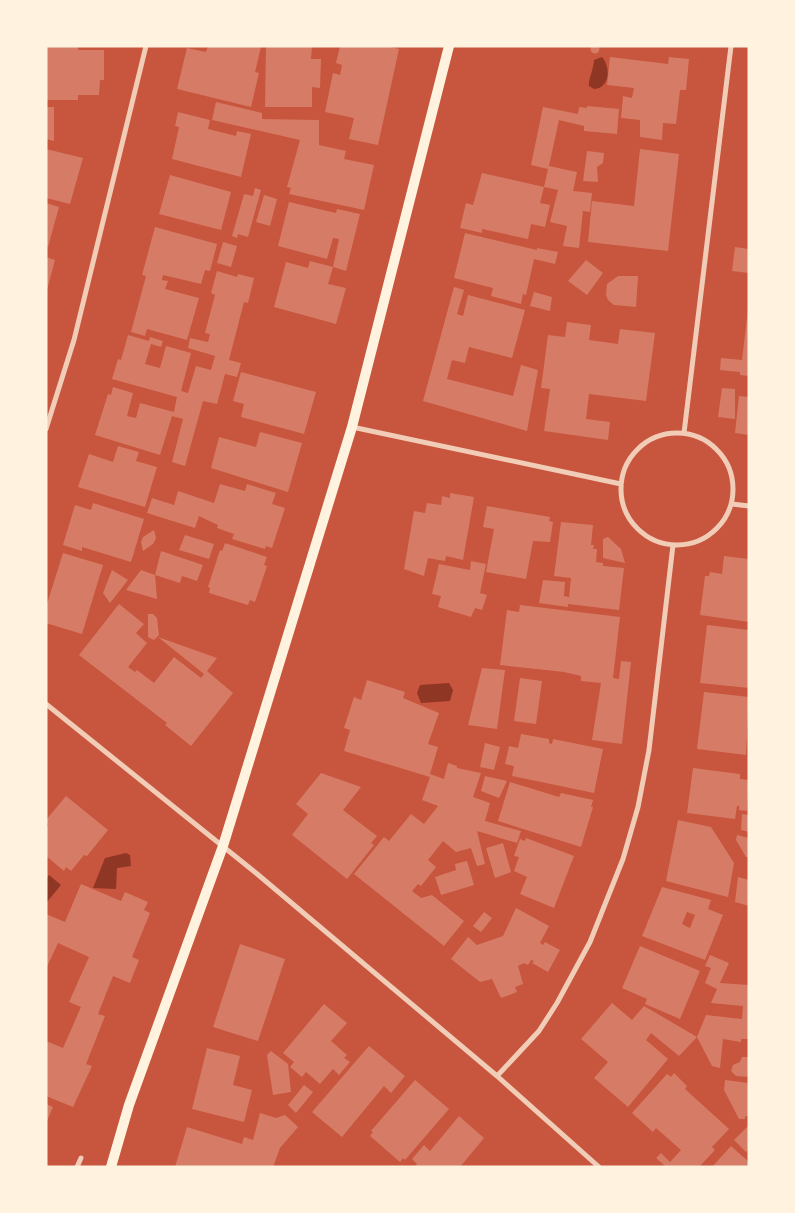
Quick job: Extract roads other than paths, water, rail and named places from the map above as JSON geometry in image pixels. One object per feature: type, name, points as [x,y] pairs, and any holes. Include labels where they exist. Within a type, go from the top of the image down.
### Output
[{"type":"main road","points":[[111,1167],[129,1106],[223,846],[352,427],[449,46]]},
{"type":"street","points":[[46,429],[74,340],[146,46]]},
{"type":"street","points":[[684,433],[731,46]]},
{"type":"street","points":[[352,427],[621,484]]},
{"type":"street","points":[[669,432],[684,433],[700,437],[714,446],[724,457],[731,472],[734,488],[732,504],[726,518],[716,530],[703,539],[688,544],[673,545],[656,541],[641,532],[629,518],[622,502],[621,484],[624,469],[642,444],[669,432]]},
{"type":"street","points":[[732,504],[749,506]]},
{"type":"street","points":[[497,1076],[538,1031],[557,1003],[590,942],[623,858],[638,807],[649,750],[673,545]]},
{"type":"street","points":[[46,704],[223,846],[497,1076],[599,1167]]},
{"type":"street","points":[[77,1167],[81,1158]]}]
